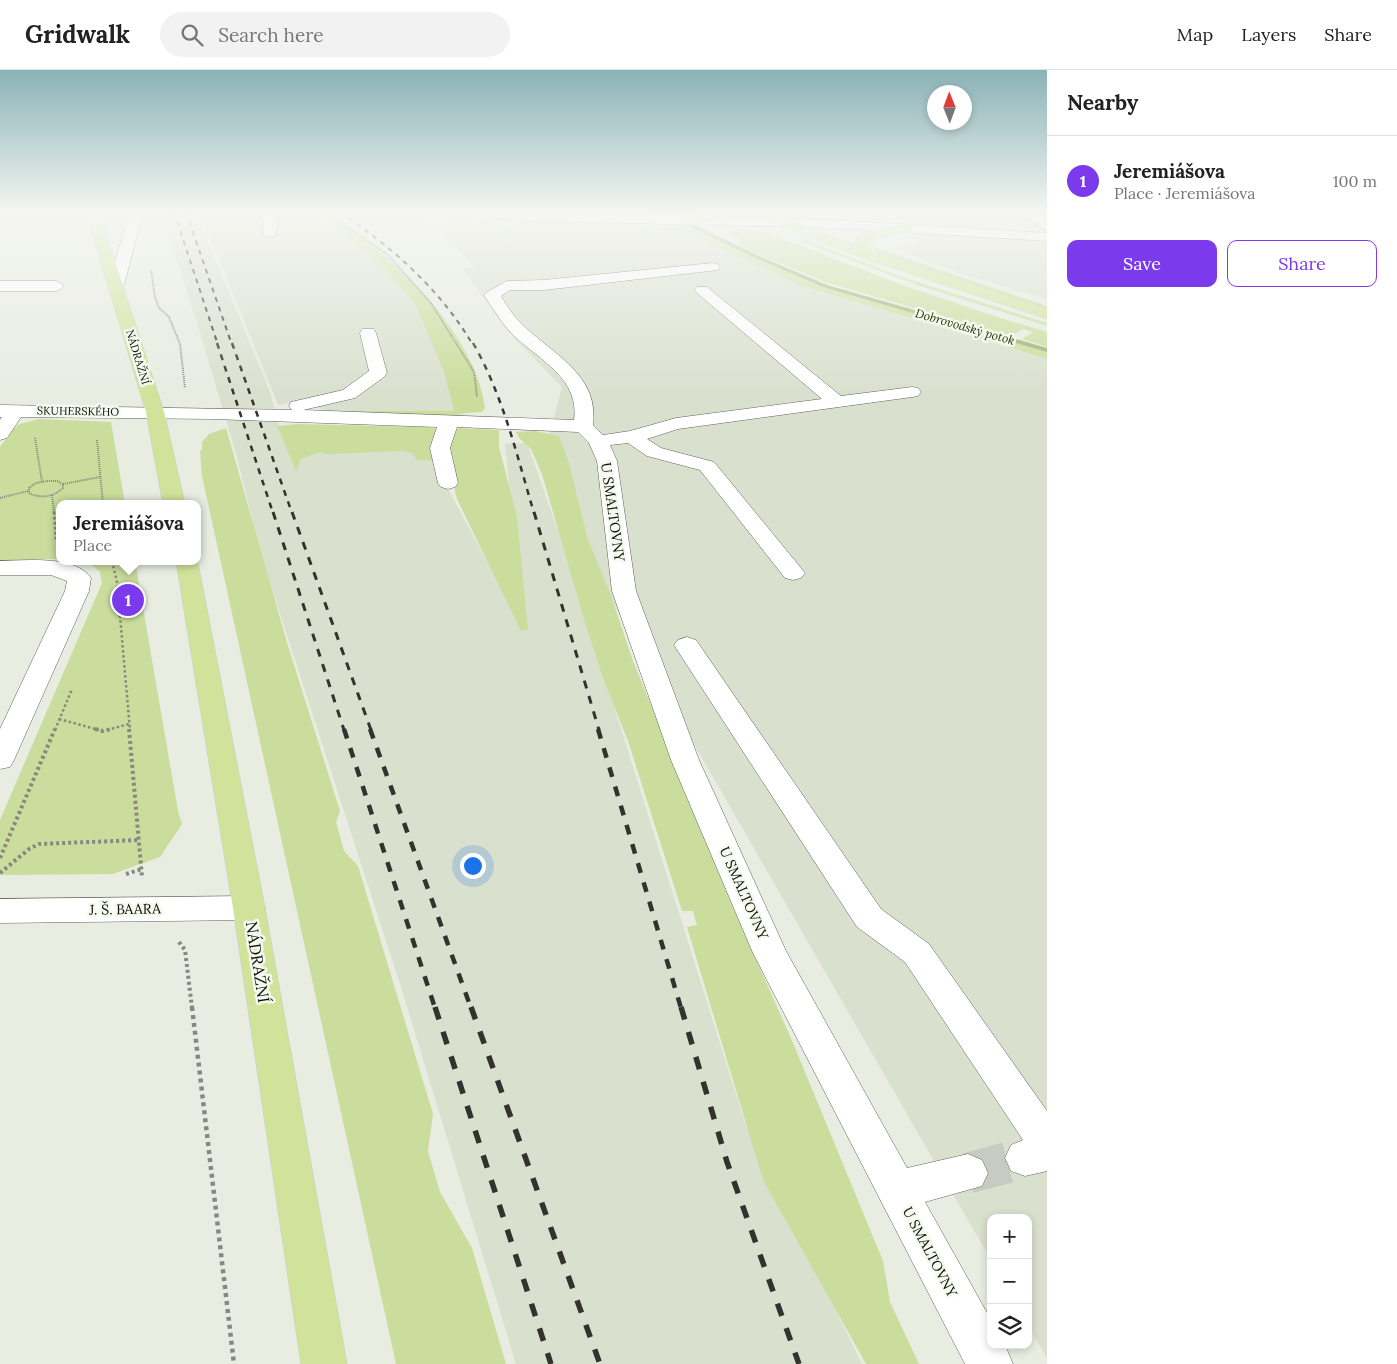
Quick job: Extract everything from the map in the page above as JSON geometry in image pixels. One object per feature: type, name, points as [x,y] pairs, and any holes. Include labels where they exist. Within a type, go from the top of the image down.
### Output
[{"type":"main road","name":"NÁDRAŽNÍ","points":[[112,272],[155,412],[173,500]]},
{"type":"main road","points":[[918,272],[1047,314]]},
{"type":"main road","name":"NÁDRAŽNÍ","points":[[188,565],[249,908],[324,1364]]},
{"type":"street","points":[[116,285],[120,272]]},
{"type":"street","points":[[656,272],[544,285],[507,286],[492,295],[504,316],[521,333],[563,368],[579,388],[587,413],[590,434],[632,437],[676,424],[912,392]]},
{"type":"street","points":[[0,286],[56,286]]},
{"type":"street","points":[[702,290],[837,402]]},
{"type":"street","points":[[280,415],[283,409],[349,394],[378,373],[368,333]]},
{"type":"street","points":[[0,434],[8,411]]},
{"type":"street","name":"SKUHERSKÉHO","points":[[8,411],[155,412],[550,423],[590,434]]},
{"type":"street","points":[[448,483],[440,448],[449,421]]},
{"type":"street","name":"U SMALTOVNY","points":[[590,434],[607,461],[624,591],[685,760],[770,953],[990,1364]]},
{"type":"street","points":[[632,437],[654,452],[707,466],[793,573]]},
{"type":"street","points":[[0,568],[51,567],[68,571],[78,578],[77,591],[0,760]]},
{"type":"street","points":[[687,645],[869,918],[917,953],[1040,1151]]},
{"type":"street","name":"J. Š. BAARA","points":[[0,911],[249,908]]},
{"type":"street","points":[[896,1190],[968,1172]]},
{"type":"path","points":[[151,272],[155,297],[159,308],[172,323],[180,344],[185,387]]},
{"type":"path","points":[[404,272],[431,302],[474,372],[478,403],[474,422]]},
{"type":"path","points":[[42,482],[34,429],[44,411]]},
{"type":"path","points":[[100,412],[95,420],[103,500]]},
{"type":"path","points":[[0,498],[28,491],[32,486],[42,482],[58,481],[63,484],[100,477]]},
{"type":"path","points":[[28,491],[35,497],[52,495],[61,491],[63,484]]},
{"type":"path","points":[[52,495],[56,544]]},
{"type":"path","points":[[51,567],[56,558]]},
{"type":"path","points":[[113,565],[117,582],[142,877]]},
{"type":"path","points":[[113,591],[117,582]]},
{"type":"path","points":[[0,858],[74,682]]},
{"type":"path","points":[[59,719],[103,730],[129,724]]},
{"type":"path","points":[[0,873],[29,849],[39,844],[139,840]]},
{"type":"path","points":[[174,934],[185,950],[234,1364]]},
{"type":"shaded area","points":[[181,272],[221,272],[270,392],[284,443],[419,435],[525,632],[505,444],[527,443],[594,633],[617,716],[746,1126],[862,1364],[516,1364],[401,987],[261,555],[237,457]]},
{"type":"shaded area","points":[[224,272],[390,272],[421,305],[460,413],[338,412],[290,403],[278,405]]},
{"type":"shaded area","points":[[465,272],[772,272],[801,286],[1047,359],[1047,1358],[1032,1333],[1032,1214],[987,1214],[987,1253],[580,546],[548,440],[562,387],[514,338]]},
{"type":"shaded area","points":[[958,272],[1047,272],[1047,299]]},
{"type":"green space","points":[[387,272],[402,272],[440,313],[456,335],[479,383],[485,408],[482,412],[454,416],[305,411],[453,411],[443,369],[415,303]]},
{"type":"green space","points":[[772,272],[790,272],[823,286],[1008,339],[999,344],[801,286]]},
{"type":"green space","points":[[802,272],[870,272],[991,315],[1047,332],[1047,347],[1022,339],[1033,332],[1023,329],[1010,336],[825,282]]},
{"type":"green space","points":[[884,272],[890,272],[1047,323],[1047,326],[920,286]]},
{"type":"green space","points":[[933,272],[948,272],[1047,306],[1047,310]]},
{"type":"green space","points":[[1017,342],[1047,352],[1047,359],[1008,347]]},
{"type":"green space","points":[[39,419],[111,422],[124,500],[56,500],[56,559],[0,560],[0,447],[13,429],[20,424]]},
{"type":"green space","points":[[296,424],[428,427],[436,429],[436,461],[417,460],[412,453],[404,451],[326,454],[320,452],[301,459],[296,471],[277,426]]},
{"type":"green space","points":[[226,428],[288,646],[340,811],[336,822],[344,851],[358,866],[433,1114],[428,1151],[440,1192],[472,1248],[506,1364],[396,1364],[202,476],[200,450],[202,450],[202,442],[209,434]]},
{"type":"green space","points":[[459,428],[499,430],[499,447],[517,517],[528,630],[521,631],[457,499],[448,462],[448,438]]},
{"type":"green space","points":[[535,431],[559,436],[569,463],[587,537],[610,593],[633,661],[732,905],[793,1043],[883,1261],[890,1302],[919,1364],[866,1364],[763,1180],[687,927],[697,925],[693,911],[682,911],[628,741],[603,678],[585,623],[542,474],[531,449],[520,439],[516,432]]},
{"type":"green space","points":[[92,565],[136,565],[178,811],[182,824],[160,857],[113,874],[0,875],[0,820],[102,583],[100,572]]},
{"type":"waterway","name":"Dobrovodský potok","points":[[793,272],[825,286],[1047,350]]},
{"type":"tunnel","points":[[968,1173],[1025,1158]]},
{"type":"railway","points":[[194,272],[218,345]]},
{"type":"railway","points":[[207,272],[232,345]]},
{"type":"railway","points":[[415,272],[446,306],[473,345]]},
{"type":"railway","points":[[217,343],[273,513]]},
{"type":"railway","points":[[232,343],[292,513]]},
{"type":"railway","points":[[473,343],[484,363],[501,405],[534,513]]},
{"type":"railway","points":[[273,512],[344,730]]},
{"type":"railway","points":[[292,512],[371,730]]},
{"type":"railway","points":[[534,512],[599,730]]},
{"type":"railway","points":[[344,729],[435,1008]]},
{"type":"railway","points":[[370,729],[471,1008]]},
{"type":"railway","points":[[598,729],[681,1008]]},
{"type":"railway","points":[[435,1007],[551,1364]]},
{"type":"railway","points":[[471,1007],[600,1364]]},
{"type":"railway","points":[[681,1007],[727,1162],[799,1364]]},
{"type":"place","name":"Jeremiášova","points":[[128,600]]}]
